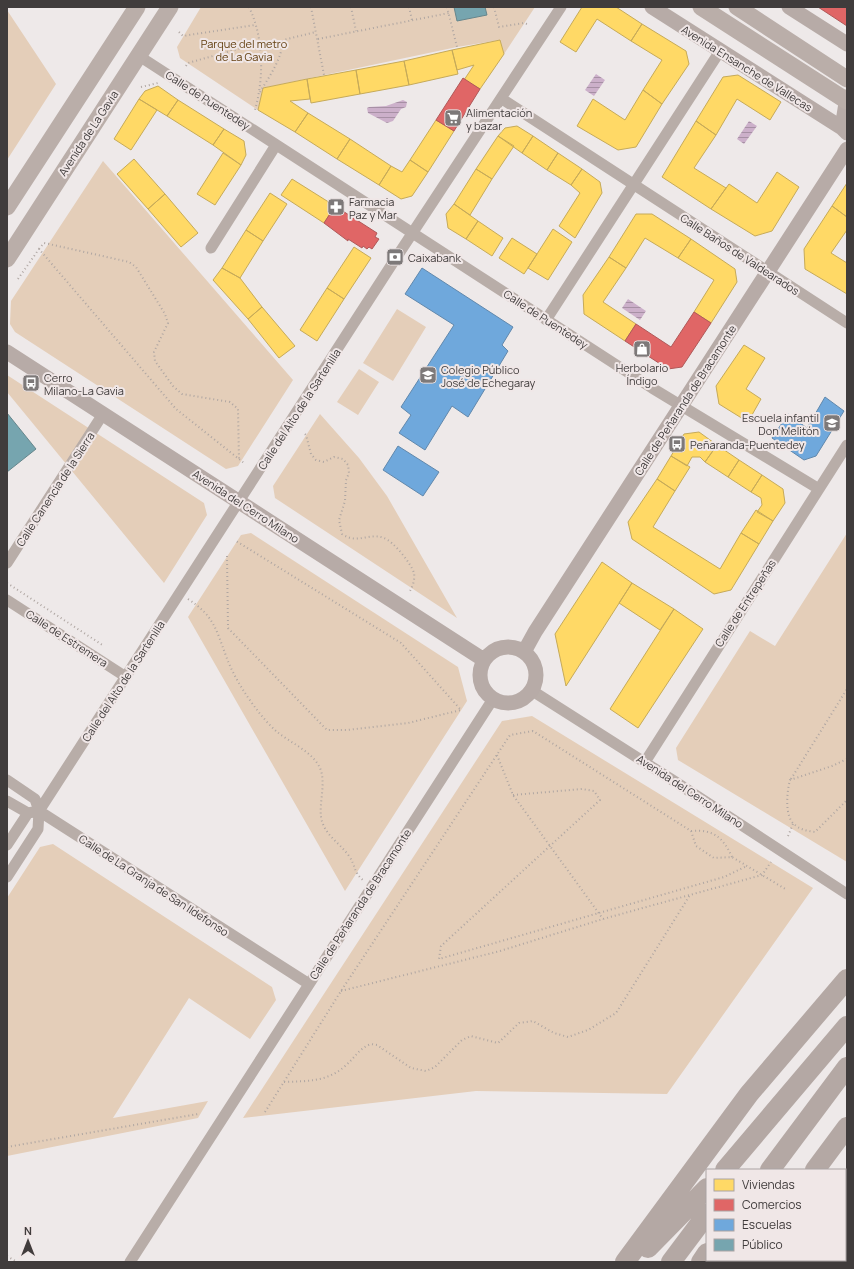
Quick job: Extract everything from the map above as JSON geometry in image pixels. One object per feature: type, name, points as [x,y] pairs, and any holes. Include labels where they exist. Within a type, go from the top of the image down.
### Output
[{"type":"highway","points":[[625,1262],[749,1094],[847,979]]},
{"type":"highway","points":[[726,1169],[847,1027]]},
{"type":"highway","points":[[741,1169],[847,1027]]},
{"type":"highway","points":[[771,1169],[847,1067]]},
{"type":"highway","points":[[816,1169],[847,1127]]},
{"type":"highway","points":[[635,1262],[706,1189]]},
{"type":"highway","points":[[671,1262],[706,1215]]},
{"type":"main road","points":[[7,207],[137,7]]},
{"type":"main road","name":"Avenida de La Gavia","points":[[7,259],[170,7]]},
{"type":"main road","name":"Avenida Ensanche de Vallecas","points":[[652,7],[845,131]]},
{"type":"main road","points":[[701,7],[846,99],[845,131]]},
{"type":"main road","points":[[737,7],[847,79]]},
{"type":"main road","points":[[789,7],[847,44]]},
{"type":"main road","name":"Calle de Peñaranda de Bracamonte","points":[[524,652],[535,632],[847,149]]},
{"type":"main road","name":"Avenida del Cerro Milano","points":[[7,352],[484,660]]},
{"type":"main road","points":[[512,647],[524,652],[530,657],[536,670],[534,684],[531,690],[525,697],[517,702],[508,703],[493,699],[486,693],[482,684],[481,672],[484,660],[490,653],[498,649],[512,647]]},
{"type":"street","name":"Calle del Alto de la Sartenilla","points":[[7,845],[34,812],[126,677],[561,7]]},
{"type":"street","points":[[546,320],[720,51]]},
{"type":"street","name":"Calle de Puentedey","points":[[139,56],[681,406],[819,489]]},
{"type":"street","name":"Calle Baños de Valdearados","points":[[502,99],[767,272],[847,322]]},
{"type":"street","points":[[211,248],[276,145]]},
{"type":"street","name":"Calle Canencia de la Sierra","points":[[7,563],[103,414]]},
{"type":"street","name":"Calle de Entrepeñas","points":[[644,762],[847,445]]},
{"type":"street","name":"Calle de Estremera","points":[[7,600],[126,677]]},
{"type":"street","name":"Avenida del Cerro Milano","points":[[531,690],[845,893]]},
{"type":"street","name":"Calle de Peñaranda de Bracamonte","points":[[130,1262],[230,1109],[370,887],[493,699]]},
{"type":"street","name":"Calle de La Granja de San Ildefonso","points":[[7,780],[35,799],[34,812]]},
{"type":"street","name":"Calle de La Granja de San Ildefonso","points":[[7,801],[34,812],[309,984]]},
{"type":"street","name":"Calle del Alto de la Sartenilla","points":[[7,877],[38,829],[34,812]]},
{"type":"path","points":[[249,7],[259,43],[261,75],[259,93],[254,110]]},
{"type":"path","points":[[311,7],[324,75]]},
{"type":"path","points":[[351,7],[356,31]]},
{"type":"path","points":[[408,7],[412,20]]},
{"type":"path","points":[[447,7],[457,47]]},
{"type":"path","points":[[494,7],[499,27],[524,23],[527,24]]},
{"type":"path","points":[[318,39],[449,13]]},
{"type":"path","points":[[178,32],[183,36],[255,25]]},
{"type":"path","points":[[259,93],[278,59],[282,48],[282,40],[316,32]]},
{"type":"path","points":[[186,66],[188,63],[259,43]]},
{"type":"path","points":[[141,87],[158,83]]},
{"type":"path","points":[[18,279],[44,243],[129,262],[136,267],[165,314],[168,323],[154,352],[155,361],[173,386],[182,394],[230,402],[238,409],[239,461]]},
{"type":"path","points":[[39,249],[176,409],[239,461],[244,463]]},
{"type":"path","points":[[304,434],[306,435],[310,454],[316,460],[324,462],[334,457],[343,459],[348,465],[349,473],[346,480],[345,501],[340,520],[342,534],[348,538],[360,540],[373,536],[383,538],[393,543],[414,572],[414,581],[410,591]]},
{"type":"path","points":[[227,556],[228,628],[327,730],[348,730],[408,722],[461,710],[401,642],[236,541]]},
{"type":"path","name":"Calle de Estremera","points":[[7,583],[104,646]]},
{"type":"path","points":[[180,594],[196,604],[211,619],[220,634],[226,656],[236,678],[260,715],[276,731],[315,760],[320,767],[322,777],[321,815],[323,826],[329,835],[348,854],[356,874],[370,887]]},
{"type":"path","points":[[847,689],[790,780],[787,790],[789,814],[793,824],[806,831],[815,832],[847,800]]},
{"type":"path","points":[[265,1112],[341,991],[510,735],[532,731],[691,831],[696,846],[714,858],[732,856]]},
{"type":"path","points":[[497,754],[513,795],[551,845],[603,919]]},
{"type":"path","points":[[790,780],[832,766],[847,759]]},
{"type":"path","points":[[513,795],[582,789],[594,791],[600,800],[441,946],[439,958],[724,878],[747,866]]},
{"type":"path","points":[[788,836],[793,824]]},
{"type":"path","points":[[691,831],[705,829],[725,842],[732,856],[787,890]]},
{"type":"path","points":[[341,991],[500,950],[603,919],[762,875],[770,862]]},
{"type":"path","points":[[284,1082],[317,1081],[344,1067],[360,1051],[371,1044],[377,1045],[411,1068],[426,1071],[435,1067],[462,1040],[472,1036],[498,1043],[518,1022],[533,1021],[554,1033],[568,1037],[588,1030],[616,1013],[690,895]]},
{"type":"path","points":[[7,1147],[198,1114]]},
{"type":"path","points":[[7,1256],[17,1262]]},
{"type":"green space","name":"Parque del metro de La Gavia","points":[[201,7],[535,7],[504,54],[500,40],[457,47],[263,88],[258,110],[180,58],[177,47]]},
{"type":"green space","points":[[7,10],[56,84],[7,160]]},
{"type":"green space","points":[[103,161],[293,380],[238,466],[226,469],[15,332],[10,324],[11,301]]},
{"type":"green space","points":[[397,309],[426,327],[393,381],[363,363]]},
{"type":"green space","points":[[359,369],[379,382],[358,415],[337,402]]},
{"type":"green space","points":[[7,375],[204,503],[207,515],[164,583],[7,392]]},
{"type":"green space","points":[[320,414],[359,458],[387,496],[457,618],[275,498],[273,486]]},
{"type":"green space","points":[[251,533],[458,667],[467,701],[345,891],[188,617],[241,535]]},
{"type":"green space","points":[[847,533],[847,862],[678,760],[676,748],[750,631],[775,646]]},
{"type":"green space","points":[[532,716],[813,888],[667,1094],[476,1091],[243,1118],[502,721]]},
{"type":"green space","points":[[53,844],[272,987],[276,1000],[250,1039],[189,998],[113,1118],[208,1101],[198,1118],[7,1156],[7,898],[40,847]]},
{"type":"shaded area","points":[[596,74],[605,80],[594,96],[585,90]]},
{"type":"shaded area","points":[[403,100],[407,102],[406,107],[401,109],[393,121],[387,123],[368,113],[367,108],[369,107],[386,106]]},
{"type":"shaded area","points":[[749,121],[757,126],[744,144],[737,139]]},
{"type":"shaded area","points":[[628,299],[646,311],[640,320],[622,308]]},
{"type":"building: Viviendas","points":[[582,7],[616,7],[642,24],[631,41],[597,19],[576,52],[560,42]]},
{"type":"building: Viviendas","points":[[642,24],[686,51],[689,64],[662,104],[643,90],[662,60],[631,41]]},
{"type":"building: Viviendas","points":[[500,40],[504,54],[480,89],[464,80],[474,65],[457,70],[452,50]]},
{"type":"building: Viviendas","points":[[452,50],[458,74],[409,85],[404,61]]},
{"type":"building: Viviendas","points":[[404,61],[409,85],[360,94],[356,70]]},
{"type":"building: Viviendas","points":[[356,70],[360,94],[311,103],[307,79]]},
{"type":"building: Viviendas","points":[[738,75],[781,102],[770,120],[737,99],[716,135],[696,121],[723,77]]},
{"type":"building: Viviendas","points":[[307,79],[310,99],[290,101],[308,113],[295,132],[258,110],[263,88]]},
{"type":"building: Viviendas","points":[[158,86],[178,100],[167,116],[139,99],[145,91]]},
{"type":"building: Viviendas","points":[[643,90],[662,104],[636,147],[618,150],[577,126],[593,99],[625,120]]},
{"type":"building: Viviendas","points":[[139,99],[157,110],[131,150],[114,139]]},
{"type":"building: Viviendas","points":[[178,100],[224,129],[213,145],[167,116]]},
{"type":"building: Viviendas","points":[[308,113],[350,139],[337,159],[295,132]]},
{"type":"building: Viviendas","points":[[436,120],[454,131],[428,172],[410,160]]},
{"type":"building: Viviendas","points":[[696,121],[716,135],[694,168],[726,188],[711,209],[662,177]]},
{"type":"building: Viviendas","points":[[517,126],[533,136],[522,153],[498,136],[505,128]]},
{"type":"building: Viviendas","points":[[224,129],[244,141],[246,155],[241,165],[213,145]]},
{"type":"building: Viviendas","points":[[498,136],[514,146],[492,179],[476,169]]},
{"type":"building: Viviendas","points":[[533,136],[558,153],[547,170],[522,153]]},
{"type":"building: Viviendas","points":[[350,139],[391,166],[379,185],[337,159]]},
{"type":"building: Viviendas","points":[[223,153],[241,165],[215,205],[197,194]]},
{"type":"building: Viviendas","points":[[558,153],[582,169],[571,185],[547,170]]},
{"type":"building: Viviendas","points":[[134,159],[165,194],[148,209],[117,174]]},
{"type":"building: Viviendas","points":[[410,160],[428,172],[412,196],[401,199],[379,185],[391,166],[402,172]]},
{"type":"building: Viviendas","points":[[476,169],[492,179],[470,215],[454,204]]},
{"type":"building: Viviendas","points":[[582,169],[600,182],[602,193],[575,238],[559,226],[580,193],[571,185]]},
{"type":"building: Viviendas","points":[[777,172],[799,187],[772,231],[755,236],[711,209],[729,184],[757,203]]},
{"type":"building: Viviendas","points":[[292,179],[335,206],[324,223],[281,195]]},
{"type":"building: Viviendas","points":[[847,183],[847,217],[832,206]]},
{"type":"building: Viviendas","points":[[270,193],[287,204],[263,241],[246,230]]},
{"type":"building: Viviendas","points":[[165,194],[198,233],[181,247],[148,209]]},
{"type":"building: Viviendas","points":[[454,204],[478,221],[466,239],[448,228],[446,214]]},
{"type":"building: Viviendas","points":[[832,206],[847,217],[847,230],[831,253],[847,263],[847,294],[805,269],[804,249]]},
{"type":"building: Viviendas","points":[[636,214],[652,214],[691,239],[678,258],[645,238],[626,268],[609,257]]},
{"type":"building: Viviendas","points":[[478,221],[503,238],[492,256],[466,239]]},
{"type":"building: Viviendas","points":[[553,229],[572,242],[548,280],[528,268]]},
{"type":"building: Viviendas","points":[[246,230],[263,241],[240,278],[222,268]]},
{"type":"building: Viviendas","points":[[512,238],[537,254],[524,274],[499,258]]},
{"type":"building: Viviendas","points":[[691,239],[735,269],[737,282],[711,323],[694,312],[714,280],[678,258]]},
{"type":"building: Viviendas","points":[[354,247],[371,258],[344,299],[327,288]]},
{"type":"building: Viviendas","points":[[609,257],[626,268],[603,302],[636,324],[625,341],[584,314],[583,295]]},
{"type":"building: Viviendas","points":[[222,268],[240,278],[262,307],[248,319],[213,280]]},
{"type":"building: Viviendas","points":[[327,288],[344,299],[317,341],[300,330]]},
{"type":"building: Viviendas","points":[[262,307],[295,346],[279,358],[248,319]]},
{"type":"building: Viviendas","points":[[744,345],[765,358],[746,389],[761,399],[748,422],[719,404],[716,386]]},
{"type":"building: Viviendas","points":[[699,432],[717,445],[705,462],[700,457],[692,457],[687,466],[671,456],[684,434]]},
{"type":"building: Viviendas","points":[[717,445],[739,460],[728,477],[705,462]]},
{"type":"building: Viviendas","points":[[671,456],[690,467],[675,491],[657,479]]},
{"type":"building: Viviendas","points":[[739,460],[762,475],[751,492],[728,477]]},
{"type":"building: Viviendas","points":[[762,475],[783,489],[785,503],[773,521],[757,512],[762,505],[761,498],[751,492]]},
{"type":"building: Viviendas","points":[[657,479],[675,491],[653,527],[720,569],[741,533],[759,544],[731,590],[714,594],[632,539],[628,522]]},
{"type":"building: Viviendas","points":[[756,510],[773,521],[759,544],[741,533]]},
{"type":"building: Viviendas","points":[[602,562],[632,583],[566,686],[555,634]]},
{"type":"building: Viviendas","points":[[632,583],[674,609],[660,630],[619,603]]},
{"type":"building: Viviendas","points":[[674,609],[703,629],[638,728],[610,709]]},
{"type":"building: Comercios","points":[[818,7],[847,7],[847,26]]},
{"type":"building: Comercios","points":[[463,78],[480,89],[454,131],[436,120]]},
{"type":"building: Comercios","points":[[335,206],[377,233],[375,237],[379,239],[372,249],[369,247],[367,249],[363,246],[362,248],[348,239],[348,241],[324,223]]},
{"type":"building: Comercios","points":[[694,312],[711,323],[682,367],[668,369],[625,341],[636,324],[671,347]]},
{"type":"building: Escuelas","points":[[422,268],[513,327],[502,345],[508,351],[468,417],[452,406],[425,450],[399,433],[411,415],[401,407],[454,325],[405,294]]},
{"type":"building: Escuelas","points":[[825,397],[844,411],[816,456],[804,460],[772,438],[788,414],[807,428]]},
{"type":"building: Escuelas","points":[[398,446],[439,472],[423,496],[383,470]]},
{"type":"building: Público","points":[[454,7],[485,7],[487,15],[457,21]]},
{"type":"building: Público","points":[[7,413],[36,449],[7,472]]},
{"type":"place","name":"Alimentación y bazar","points":[[453,118]]},
{"type":"place","name":"Farmacia Paz y Mar","points":[[336,207]]},
{"type":"place","name":"Caixabank","points":[[395,257]]},
{"type":"place","name":"Herbolario Índigo","points":[[642,349]]},
{"type":"place","name":"Colegio Público José de Echegaray","points":[[428,375]]},
{"type":"place","name":"Cerro Milano-La Gavia","points":[[31,383]]},
{"type":"place","name":"Escuela infantil Don Melitón","points":[[832,423]]},
{"type":"place","name":"Peñaranda-Puentedey","points":[[677,444]]}]
